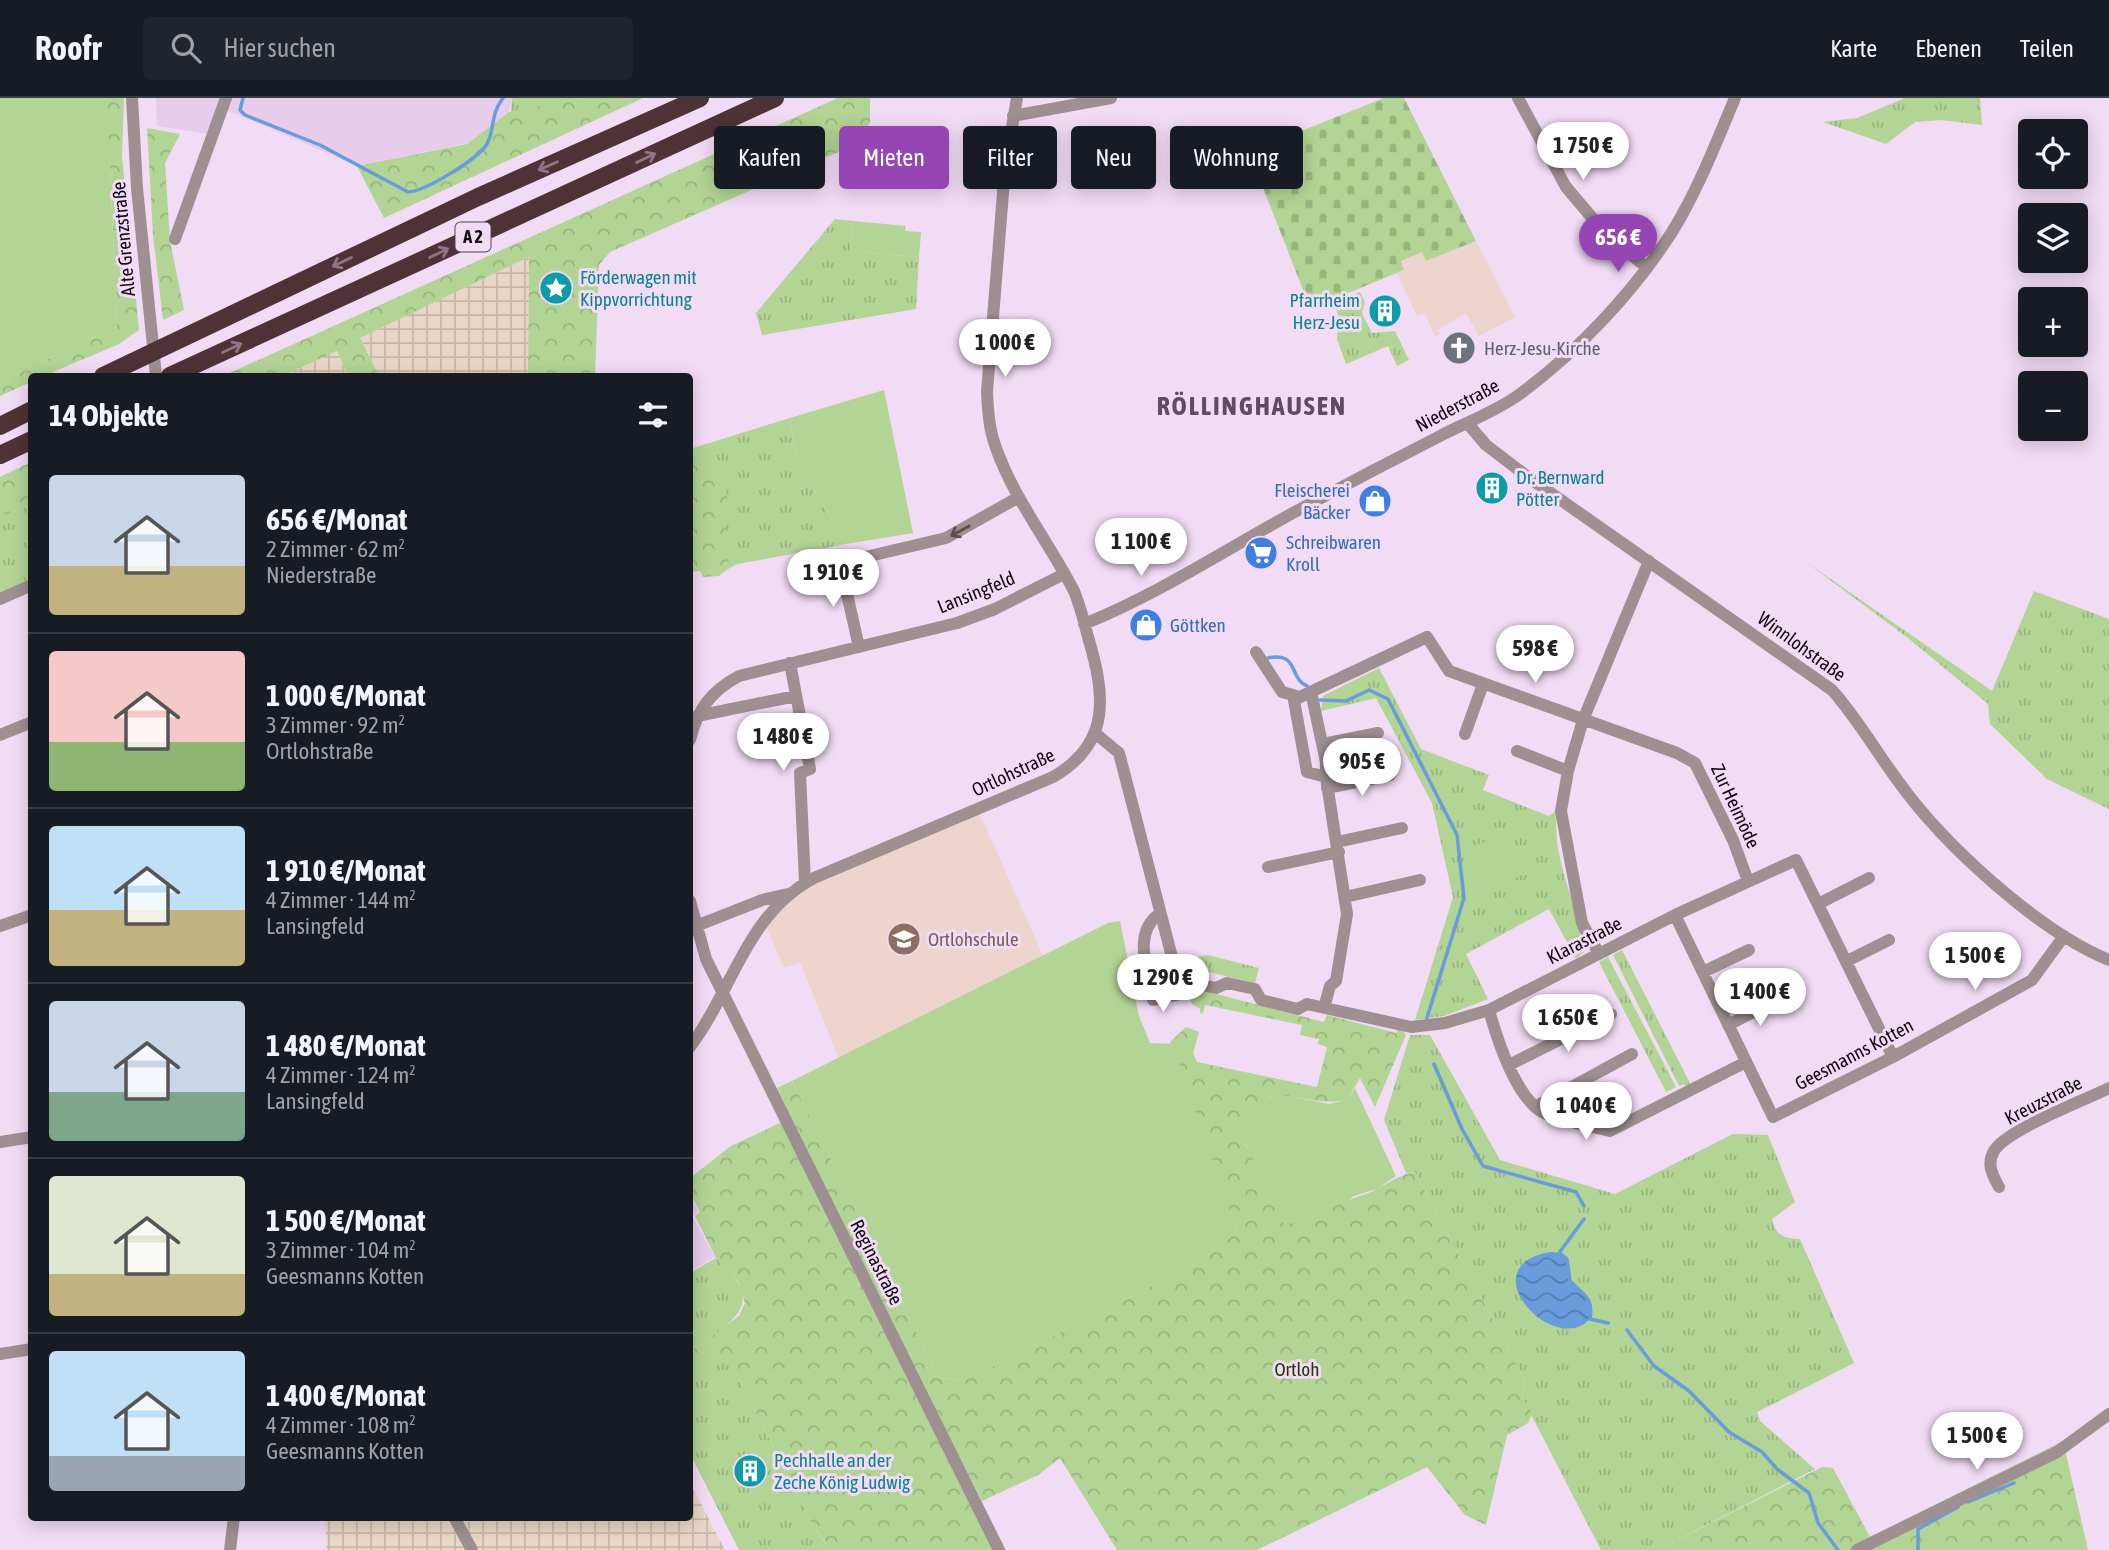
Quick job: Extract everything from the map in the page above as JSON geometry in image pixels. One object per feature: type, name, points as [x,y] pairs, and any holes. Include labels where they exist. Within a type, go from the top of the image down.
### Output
[{"type":"highway","name":"A 2","points":[[109,373],[478,197],[700,98]]},
{"type":"highway","name":"A 2","points":[[177,373],[775,98]]},
{"type":"highway","points":[[0,426],[28,413]]},
{"type":"highway","points":[[0,454],[28,442]]},
{"type":"street","name":"Alte Grenzstraße","points":[[132,98],[137,188],[156,373]]},
{"type":"street","points":[[175,240],[226,98]]},
{"type":"street","name":"Ortlohstraße","points":[[693,1043],[713,1014],[754,931],[788,894],[805,883],[1053,777],[1072,766],[1086,751],[1095,733],[1102,698],[1075,593],[1019,498],[995,445],[988,420],[987,393],[1003,195],[1017,98]]},
{"type":"street","points":[[1013,116],[1111,98]]},
{"type":"street","points":[[1518,98],[1566,187],[1605,233],[1646,267]]},
{"type":"street","name":"Niederstraße","points":[[1084,624],[1211,561],[1243,540],[1413,450],[1469,425],[1519,394],[1580,343],[1646,267],[1672,232],[1698,185],[1735,98]]},
{"type":"street","name":"Winnlohstraße","points":[[1469,425],[1492,450],[1832,690],[1856,716],[1898,782],[1949,843],[2064,936],[2109,960]]},
{"type":"street","points":[[859,647],[840,563],[946,538],[1019,498]]},
{"type":"street","points":[[1599,954],[1582,923],[1561,811],[1568,771],[1583,720],[1649,562]]},
{"type":"street","name":"Lansingfeld","points":[[693,730],[697,716],[710,695],[725,683],[745,673],[957,623],[995,608],[1064,574]]},
{"type":"street","points":[[0,599],[28,587]]},
{"type":"street","name":"Zur Heimöde","points":[[1293,695],[1300,697],[1427,637],[1449,671],[1677,753],[1695,763],[1733,840],[1748,881]]},
{"type":"street","points":[[1256,652],[1282,692],[1293,695],[1307,772],[1327,783],[1390,775]]},
{"type":"street","points":[[790,663],[810,769],[800,773],[805,883]]},
{"type":"street","points":[[1465,734],[1483,684]]},
{"type":"street","points":[[1311,692],[1323,744],[1347,914],[1336,981],[1330,986],[1324,1008]]},
{"type":"street","points":[[697,716],[796,696]]},
{"type":"street","points":[[0,734],[28,724]]},
{"type":"street","points":[[1095,733],[1119,753],[1159,914],[1164,917],[1178,980],[1181,994],[1153,1000],[1142,935],[1149,921],[1159,914]]},
{"type":"street","points":[[1323,744],[1378,733]]},
{"type":"street","points":[[1517,751],[1568,771]]},
{"type":"street","points":[[1268,867],[1402,828]]},
{"type":"street","name":"Klarastraße","points":[[1178,980],[1216,988],[1227,983],[1255,989],[1261,1000],[1298,1009],[1307,1003],[1411,1027],[1445,1023],[1489,1010],[1675,915],[1796,860],[1820,903],[1893,1057]]},
{"type":"street","points":[[1820,903],[1869,878]]},
{"type":"street","points":[[1345,897],[1420,880]]},
{"type":"street","name":"Ortlohstraße","points":[[696,926],[762,900],[788,894]]},
{"type":"street","points":[[693,914],[706,959],[723,991]]},
{"type":"street","name":"Geesmanns Kotten","points":[[1675,915],[1773,1118],[1893,1057],[2032,979],[2064,936]]},
{"type":"street","points":[[0,926],[28,916]]},
{"type":"street","points":[[1847,961],[1889,940]]},
{"type":"street","points":[[1703,972],[1749,950]]},
{"type":"street","name":"Reginastraße","points":[[723,991],[999,1550]]},
{"type":"street","points":[[1728,1025],[1777,1000]]},
{"type":"street","points":[[1489,1010],[1498,1043],[1535,1107],[1545,1114],[1610,1131],[1746,1062]]},
{"type":"street","points":[[1510,1065],[1611,1014]]},
{"type":"street","points":[[1535,1107],[1632,1054]]},
{"type":"street","name":"Kreuzstraße","points":[[1999,1187],[1990,1168],[1994,1151],[2018,1131],[2109,1088]]},
{"type":"street","points":[[0,1142],[28,1138]]},
{"type":"street","points":[[0,1354],[28,1350]]},
{"type":"street","points":[[1857,1550],[2057,1452],[2109,1414]]},
{"type":"street","points":[[230,1550],[234,1521]]},
{"type":"street","points":[[456,1521],[472,1550]]},
{"type":"shaded area","points":[[156,98],[512,98],[509,112],[468,143],[357,166],[218,106],[207,134],[157,126]]},
{"type":"shaded area","points":[[1476,241],[1515,317],[1479,336],[1466,313],[1438,330],[1440,334],[1435,337],[1425,313],[1417,316],[1397,273],[1404,270],[1400,261],[1422,251],[1426,261]]},
{"type":"shaded area","points":[[529,257],[528,373],[378,373],[360,338]]},
{"type":"shaded area","points":[[337,351],[347,373],[289,373]]},
{"type":"shaded area","name":"Ortlohschule","points":[[979,812],[1043,956],[839,1059],[800,962],[784,968],[765,923],[789,896]]},
{"type":"shaded area","points":[[693,1200],[699,1212],[693,1215]]},
{"type":"shaded area","points":[[693,1218],[715,1257],[693,1269]]},
{"type":"shaded area","points":[[693,1489],[725,1550],[327,1550],[325,1521],[693,1521]]},
{"type":"green space","points":[[0,98],[107,98],[117,326],[0,382]]},
{"type":"green space","points":[[91,98],[124,98],[122,156],[139,330],[119,344],[51,373],[28,373],[28,383],[0,396],[0,382],[117,326],[110,165]]},
{"type":"green space","points":[[512,98],[582,98],[511,113]]},
{"type":"green space","points":[[582,98],[643,98],[384,218],[357,166],[467,144],[509,112]]},
{"type":"green space","points":[[838,98],[870,98],[868,126],[839,126],[839,152],[825,158],[825,126],[776,126]]},
{"type":"green space","points":[[1384,98],[1404,98],[1476,241],[1426,261],[1422,252],[1401,261],[1404,270],[1319,305],[1317,302],[1309,305],[1264,189],[1303,189],[1303,130]]},
{"type":"green space","points":[[1905,98],[1980,98],[1982,125],[1941,120],[1915,122],[1886,144],[1823,122],[1857,118]]},
{"type":"green space","points":[[147,128],[180,134],[165,163],[170,241],[184,310],[163,320],[153,235]]},
{"type":"green space","points":[[714,154],[714,189],[754,189],[610,252],[599,265],[595,373],[528,373],[529,257],[360,338],[378,373],[347,373],[337,351],[289,373],[230,373]]},
{"type":"green space","points":[[835,219],[853,221],[850,251],[919,257],[916,309],[762,335],[756,313]]},
{"type":"green space","points":[[853,221],[906,226],[905,231],[921,232],[919,257],[850,251]]},
{"type":"green space","points":[[1360,292],[1365,302],[1362,314],[1372,333],[1395,331],[1409,360],[1397,366],[1388,346],[1346,364],[1337,339],[1339,317],[1334,303]]},
{"type":"green space","points":[[884,390],[913,533],[846,544],[796,459],[790,418]]},
{"type":"green space","points":[[790,418],[796,459],[846,544],[738,564],[728,569],[728,551],[713,546],[722,535],[726,522],[725,494],[712,469],[693,454],[693,448]]},
{"type":"green space","points":[[693,455],[703,460],[722,480],[729,507],[723,534],[714,546],[728,551],[728,569],[719,576],[703,577],[700,571],[693,572]]},
{"type":"green space","points":[[28,463],[28,507],[0,516],[0,477]]},
{"type":"green space","points":[[28,507],[28,583],[0,597],[0,516]]},
{"type":"green space","points":[[1806,562],[1992,691],[2034,591],[2109,619],[2109,809],[2047,779],[1990,724],[1988,704],[1908,638]]},
{"type":"green space","points":[[1379,668],[1421,749],[1489,775],[1483,790],[1549,816],[1557,810],[1560,860],[1586,942],[1584,952],[1576,959],[1549,909],[1466,954],[1488,999],[1444,1016],[1415,1020],[1453,897],[1432,803],[1376,698],[1321,711],[1323,696]]},
{"type":"green space","points":[[1506,833],[1524,874],[1483,893],[1475,891],[1470,860],[1474,846]]},
{"type":"green space","points":[[1120,921],[1139,1016],[1150,1043],[1173,1044],[1237,1232],[1199,1262],[965,1380],[939,1378],[792,1081],[1108,923]]},
{"type":"green space","points":[[1622,950],[1691,1085],[1679,1086],[1613,955]]},
{"type":"green space","points":[[1208,955],[1259,968],[1255,983],[1183,966],[1182,960]]},
{"type":"green space","points":[[1608,957],[1676,1087],[1666,1092],[1599,962]]},
{"type":"green space","name":"Ortloh","points":[[1185,986],[1324,1022],[1327,1015],[1396,1033],[1399,1026],[1406,1035],[1375,1107],[1360,1078],[1347,1100],[1327,1102],[1269,1097],[1245,1144],[1261,1172],[1283,1223],[1308,1219],[1327,1207],[1415,1172],[1525,1381],[1522,1397],[1532,1414],[1528,1423],[1507,1435],[1486,1525],[1465,1515],[1427,1467],[1257,1550],[1117,1550],[1060,1458],[1038,1475],[982,1501],[849,1242],[777,1088],[792,1081],[939,1378],[965,1380],[1199,1262],[1237,1232],[1170,1042],[1186,1027],[1199,1032],[1193,1053],[1197,1062],[1317,1087],[1327,1047],[1318,1044],[1319,1039],[1300,1035],[1302,1025],[1205,1005],[1203,1014],[1200,1013],[1200,1009],[1192,1004]]},
{"type":"green space","points":[[1410,1035],[1430,1035],[1500,1160],[1615,1194],[1733,1134],[1768,1135],[1795,1202],[1772,1219],[1774,1225],[1781,1235],[1800,1239],[1854,1363],[1757,1412],[1760,1421],[1815,1469],[1658,1550],[1601,1550],[1522,1397],[1525,1381],[1415,1172],[1406,1173],[1384,1120]]},
{"type":"green space","points":[[1355,1088],[1396,1176],[1377,1189],[1354,1196],[1344,1203],[1333,1204],[1299,1224],[1283,1223],[1241,1134],[1246,1115],[1270,1097],[1283,1095],[1329,1104],[1347,1100]]},
{"type":"green space","points":[[784,1121],[997,1550],[823,1550],[826,1543],[813,1526],[732,1364],[719,1352],[693,1370],[693,1350],[739,1316],[745,1303],[738,1281],[716,1258],[695,1216],[700,1212],[693,1199],[693,1176],[731,1146]]},
{"type":"green space","points":[[716,1258],[741,1288],[743,1300],[731,1321],[693,1350],[693,1271]]},
{"type":"green space","name":"Pechhalle an der Zeche König Ludwig","points":[[719,1351],[732,1364],[813,1526],[826,1544],[823,1550],[739,1550],[693,1460],[693,1369]]},
{"type":"green space","points":[[2063,1441],[2088,1550],[1658,1550],[1822,1467],[1833,1468],[1870,1537]]},
{"type":"water","points":[[1551,1252],[1561,1253],[1567,1259],[1570,1281],[1589,1301],[1590,1319],[1574,1328],[1557,1327],[1540,1318],[1526,1305],[1517,1289],[1517,1273],[1527,1260]]},
{"type":"waterway","points":[[243,98],[240,110],[245,115],[320,145],[408,192],[438,181],[482,150],[487,144],[496,110],[503,98]]},
{"type":"waterway","points":[[1268,658],[1285,658],[1301,682],[1307,686]]},
{"type":"waterway","points":[[1320,700],[1346,701],[1369,690],[1388,699],[1457,835],[1464,898],[1427,1018]]},
{"type":"waterway","points":[[1434,1064],[1462,1129],[1483,1166],[1576,1192],[1584,1206]]},
{"type":"waterway","points":[[1584,1219],[1559,1253],[1567,1259],[1570,1281],[1589,1301],[1590,1319],[1608,1323]]},
{"type":"waterway","points":[[1627,1330],[1654,1366],[1689,1391],[1729,1432],[1762,1452],[1777,1469],[1809,1493],[1818,1523],[1838,1550]]},
{"type":"waterway","points":[[1968,1502],[2014,1483]]},
{"type":"waterway","points":[[1918,1550],[1918,1529],[1958,1507]]},
{"type":"place","name":"Förderwagen mit Kippvorrichtung","points":[[556,288]]},
{"type":"place","name":"Pfarrheim Herz-Jesu","points":[[1385,311]]},
{"type":"place","name":"Herz-Jesu-Kirche","points":[[1459,348]]},
{"type":"place","name":"Dr. Bernward Pötter","points":[[1492,488]]},
{"type":"place","name":"Fleischerei Bäcker","points":[[1375,501]]},
{"type":"place","name":"Schreibwaren Kroll","points":[[1261,553]]},
{"type":"place","name":"Göttken","points":[[1146,625]]},
{"type":"place","name":"Ortlohschule","points":[[904,939]]},
{"type":"place","name":"Pechhalle an der Zeche König Ludwig","points":[[750,1471]]},
{"type":"district","name":"RÖLLINGHAUSEN","points":[[1252,406]]}]
